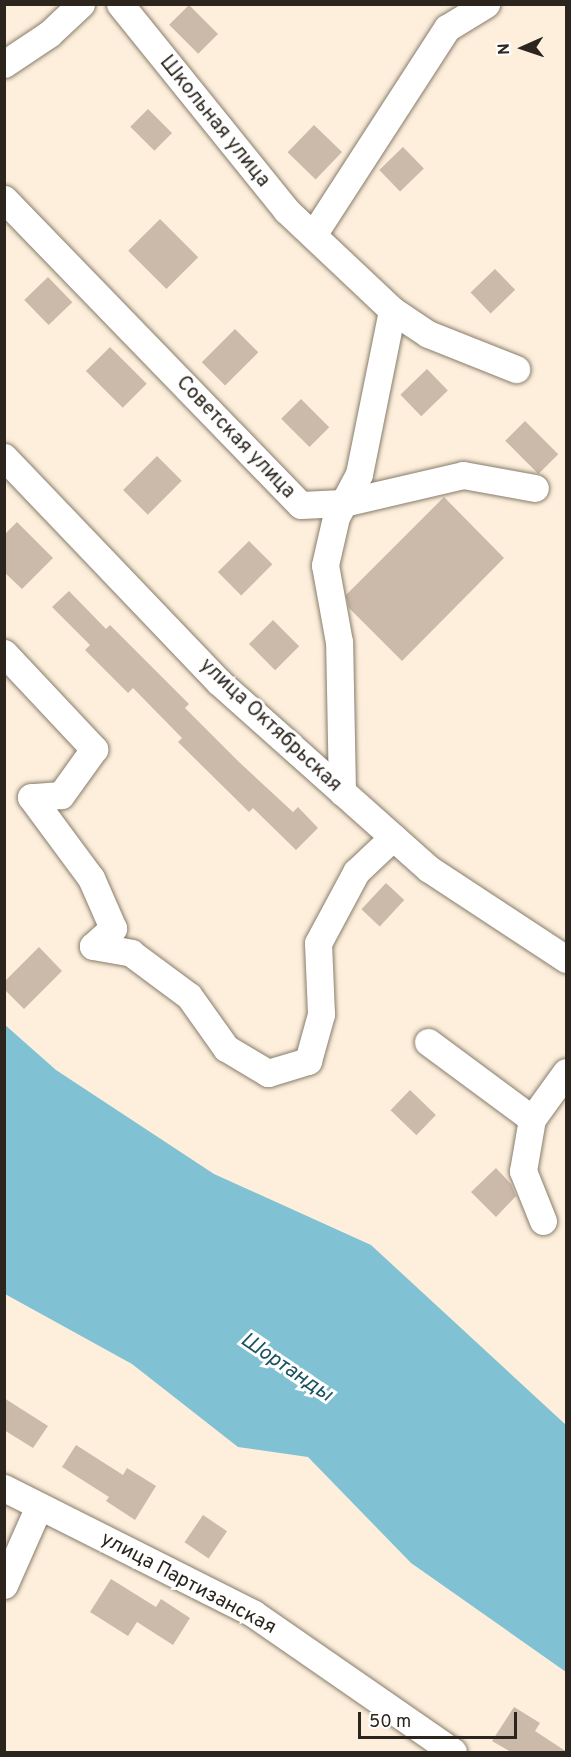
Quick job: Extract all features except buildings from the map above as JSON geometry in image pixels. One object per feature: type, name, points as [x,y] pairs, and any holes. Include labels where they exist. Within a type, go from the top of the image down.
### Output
[{"type":"street","points":[[4,64],[48,34],[81,4]]},
{"type":"street","name":"Школьная улица","points":[[120,4],[286,210],[392,310],[428,334],[516,369]]},
{"type":"street","points":[[313,235],[447,28],[486,4]]},
{"type":"street","name":"Советская улица","points":[[4,200],[301,505],[343,503],[463,475],[535,488]]},
{"type":"street","points":[[342,792],[339,642],[325,565],[343,503],[359,474],[392,310]]},
{"type":"street","name":"улица Октябрьская","points":[[4,457],[219,682],[342,792],[429,869],[567,959]]},
{"type":"street","points":[[4,652],[94,749],[61,795],[31,796],[91,878],[113,928],[93,946],[131,953],[189,996],[226,1048],[268,1073],[308,1060],[321,1014],[318,943],[356,872],[393,837]]},
{"type":"street","points":[[428,1042],[532,1119]]},
{"type":"street","points":[[543,1221],[523,1171],[532,1119],[567,1072]]},
{"type":"street","name":"улица Партизанская","points":[[4,1488],[254,1614],[453,1752]]},
{"type":"street","points":[[5,1584],[39,1506]]},
{"type":"water","name":"Шортанды","points":[[4,1024],[56,1070],[214,1174],[371,1245],[566,1425],[566,1672],[411,1563],[308,1457],[238,1447],[132,1364],[5,1294]]}]
